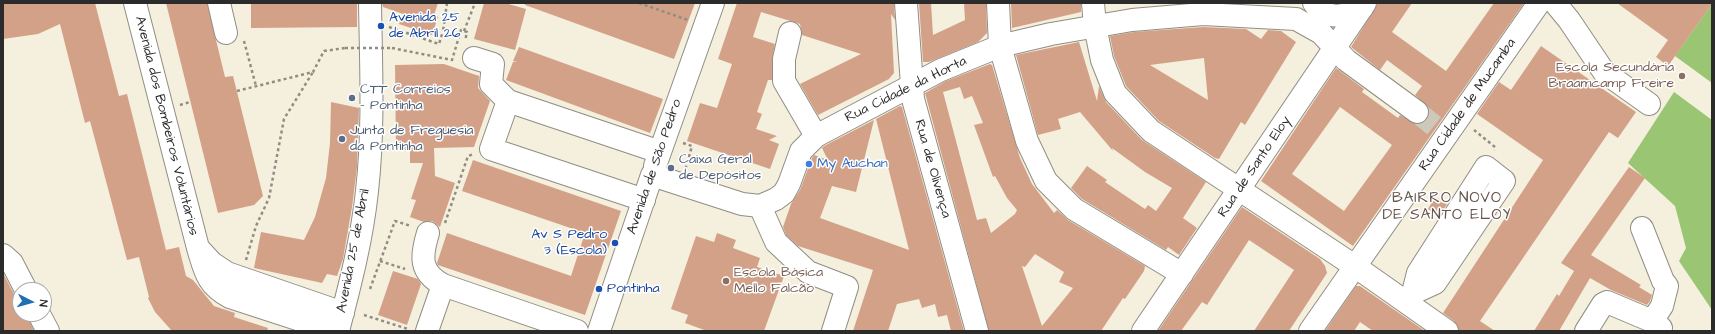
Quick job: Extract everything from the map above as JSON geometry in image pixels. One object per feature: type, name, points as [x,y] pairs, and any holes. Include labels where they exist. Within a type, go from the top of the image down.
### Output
[{"type":"street","name":"Avenida dos Bombeiros Voluntários","points":[[135,3],[198,248],[206,274],[212,284],[219,291],[230,297],[338,325]]},
{"type":"street","points":[[219,3],[234,34]]},
{"type":"street","name":"Avenida de São Pedro","points":[[599,331],[713,3]]},
{"type":"street","name":"Rua de Olivença","points":[[906,3],[911,85],[915,107],[977,331]]},
{"type":"street","points":[[998,3],[1000,46],[1027,141],[1046,180],[1074,209],[1182,274]]},
{"type":"street","points":[[1093,3],[1095,26],[1102,60],[1115,93],[1151,131],[1356,267],[1410,298],[1447,331]]},
{"type":"street","points":[[1314,3],[1318,9],[1329,15],[1344,15],[1364,5]]},
{"type":"street","name":"Rua Cidade de Mucamba","points":[[1310,331],[1356,267],[1448,127],[1539,3]]},
{"type":"street","points":[[1555,3],[1569,20],[1604,72],[1649,104]]},
{"type":"street","name":"Rua de Santo Eloy","points":[[1143,331],[1364,5]]},
{"type":"street","name":"Rua Cidade da Horta","points":[[760,206],[776,199],[784,193],[789,184],[801,151],[816,136],[941,70],[1000,46],[1095,26],[1203,9],[1300,11]]},
{"type":"street","points":[[1300,11],[1346,60],[1417,112]]},
{"type":"street","name":"Avenida 25 de Abril","points":[[338,325],[361,232],[367,191],[371,116],[370,12]]},
{"type":"street","points":[[790,33],[784,59],[784,81],[816,136]]},
{"type":"street","points":[[474,58],[493,64],[491,84],[508,101],[663,144]]},
{"type":"street","points":[[508,101],[492,149],[644,200]]},
{"type":"street","points":[[1410,298],[1435,284],[1504,181],[1486,167]]},
{"type":"street","points":[[652,175],[742,204],[760,206],[776,242],[808,272],[847,287],[833,331]]},
{"type":"street","points":[[1586,331],[1603,304],[1607,302],[1656,326],[1667,286],[1663,281],[1642,228]]},
{"type":"street","points":[[427,230],[423,249],[424,264],[428,274],[443,285],[577,331]]},
{"type":"street","name":"Avenida dos Bombeiros Voluntários","points":[[198,248],[216,266],[228,273],[338,325]]},
{"type":"street","points":[[3,256],[12,263],[22,282]]},
{"type":"street","points":[[419,331],[443,285]]},
{"type":"street","points":[[43,322],[48,331]]},
{"type":"path","points":[[370,12],[439,44],[443,32],[447,3]]},
{"type":"path","points":[[240,278],[256,226],[270,198],[284,119],[324,51],[345,48],[392,48],[452,60],[461,30],[466,32],[475,3]]},
{"type":"path","points":[[639,3],[705,26]]},
{"type":"path","points":[[443,32],[459,37]]},
{"type":"path","points":[[234,34],[256,86]]},
{"type":"path","points":[[237,91],[313,72]]},
{"type":"path","points":[[1448,127],[1495,147],[1486,167]]},
{"type":"path","points":[[663,144],[692,146],[682,185]]},
{"type":"path","points":[[370,290],[395,221],[427,230],[468,156],[492,149]]},
{"type":"path","points":[[380,261],[396,267]]},
{"type":"path","points":[[364,315],[419,331]]},
{"type":"green space","points":[[1712,4],[1712,83],[1675,56]]},
{"type":"green space","points":[[1674,92],[1712,120],[1712,310],[1679,261],[1686,248],[1675,206],[1628,163]]},
{"type":"building","points":[[3,3],[95,3],[119,96],[127,94],[166,250],[179,247],[186,276],[193,280],[214,306],[235,313],[234,317],[268,328],[267,331],[172,331],[155,312],[148,298],[139,257],[127,260],[90,121],[85,123],[60,24],[38,34],[3,39]]},
{"type":"building","points":[[166,3],[207,3],[225,77],[233,76],[263,196],[254,205],[218,213]]},
{"type":"building","points":[[251,3],[357,3],[357,27],[251,28]]},
{"type":"building","points":[[382,3],[438,3],[434,15],[438,17],[432,35],[399,24],[403,14],[383,7]]},
{"type":"building","points":[[484,3],[505,3],[526,9],[515,50],[474,39]]},
{"type":"building","points":[[525,3],[695,3],[674,59],[525,5]]},
{"type":"building","points":[[737,3],[894,3],[895,20],[891,14],[894,73],[889,79],[818,115],[800,84],[861,54],[802,35],[800,24],[761,12],[753,37],[775,44],[772,59],[772,80],[768,80],[757,112],[762,114],[756,129],[777,136],[769,140],[779,144],[770,169],[687,141],[700,103],[717,108],[732,64],[718,59]]},
{"type":"building","points":[[919,3],[931,3],[933,35],[965,20],[964,3],[986,3],[987,33],[978,42],[929,62],[923,62]]},
{"type":"building","points":[[1011,3],[1081,3],[1081,12],[1012,28]]},
{"type":"building","points":[[1378,3],[1412,3],[1392,32],[1446,71],[1494,3],[1524,3],[1353,246],[1261,181],[1336,68],[1364,89],[1362,92],[1398,118],[1400,115],[1416,124],[1422,123],[1427,119],[1429,113],[1428,107],[1415,95],[1422,86],[1387,60],[1380,70],[1351,47]],"holes":[[[1340,107],[1392,145],[1344,211],[1292,174]]]},
{"type":"building","points":[[1617,3],[1712,4],[1668,66],[1656,57],[1668,40]]},
{"type":"building","points":[[1203,27],[1246,29],[1261,39],[1268,30],[1281,31],[1296,42],[1245,125],[1241,122],[1219,159],[1215,158],[1159,121],[1126,86],[1114,56],[1110,36],[1134,32]],"holes":[[[1204,58],[1208,100],[1150,65]]]},
{"type":"building","points":[[1079,42],[1097,101],[1099,86],[1106,102],[1142,140],[1206,182],[1183,218],[1197,228],[1179,255],[1168,247],[1166,250],[1082,199],[1071,188],[1087,166],[1107,180],[1105,182],[1145,209],[1148,205],[1156,211],[1172,188],[1145,172],[1112,148],[1113,151],[1080,112],[1058,119],[1061,129],[1038,135],[1016,55]]},
{"type":"building","points":[[1541,46],[1636,112],[1618,138],[1609,132],[1480,321],[1495,331],[1459,331],[1454,321],[1443,313],[1543,160],[1477,114],[1499,82],[1511,90]]},
{"type":"building","points":[[519,47],[663,99],[650,133],[506,80],[513,62],[517,62],[513,61]]},
{"type":"building","points":[[444,64],[479,76],[478,88],[490,101],[474,147],[434,148],[435,176],[455,183],[440,227],[432,221],[424,222],[410,217],[416,200],[411,199],[423,163],[410,163],[410,150],[396,150],[395,65]]},
{"type":"building","points":[[990,64],[992,65],[1020,158],[1032,184],[1054,213],[1057,210],[1068,220],[1145,266],[1144,271],[1125,299],[1123,298],[1101,331],[989,331],[925,93],[946,81]],"holes":[[[960,87],[964,99],[972,96],[983,123],[974,125],[993,177],[995,176],[1007,198],[1017,210],[1015,214],[991,233],[986,218],[977,220],[943,92]],[[1035,254],[1064,272],[1059,282],[1073,288],[1042,326],[1022,266],[1025,267]]]},
{"type":"building","points":[[331,102],[359,108],[357,167],[352,207],[343,259],[337,276],[327,274],[322,283],[254,268],[261,232],[304,240],[315,217],[326,178],[330,143]]},
{"type":"building","points":[[900,106],[902,107],[964,331],[951,331],[947,315],[938,317],[935,304],[922,308],[919,299],[897,304],[888,331],[853,331],[873,270],[798,246],[786,235],[783,227],[791,204],[800,190],[814,155],[828,160],[822,148],[824,146],[874,120],[856,192],[832,186],[820,218],[909,250],[876,119]]},
{"type":"building","points":[[473,160],[621,211],[585,315],[438,265],[437,263],[447,233],[571,276],[585,233],[462,191]]},
{"type":"building","points":[[1629,167],[1645,178],[1591,255],[1641,285],[1639,287],[1652,295],[1650,301],[1647,305],[1611,290],[1590,278],[1559,331],[1534,331],[1557,294],[1559,296],[1574,271],[1561,263]]},
{"type":"building","points":[[1435,197],[1447,204],[1439,217],[1428,209]]},
{"type":"building","points":[[1242,207],[1320,259],[1325,266],[1327,273],[1289,331],[1254,331],[1294,270],[1249,240],[1207,305],[1202,302],[1181,331],[1158,331]]},
{"type":"building","points":[[717,233],[736,240],[733,248],[760,258],[757,267],[784,276],[764,331],[707,331],[685,323],[688,315],[671,309],[696,236],[714,242]]},
{"type":"building","points":[[393,271],[418,279],[421,284],[407,325],[378,315]]},
{"type":"building","points":[[3,273],[12,290],[12,322],[30,322],[34,331],[3,331]]},
{"type":"building","points":[[1356,286],[1360,286],[1425,331],[1373,331],[1360,322],[1354,331],[1325,331]]},
{"type":"tunnel","points":[[1417,112],[1437,128]]},
{"type":"place","name":"Avenida 25 de Abril 26","points":[[381,26]]},
{"type":"place","name":"Escola Secundária Braamcamp Freire","points":[[1682,76]]},
{"type":"place","name":"CTT Correios - Pontinha","points":[[352,98]]},
{"type":"place","name":"Junta de Freguesia da Pontinha","points":[[342,139]]},
{"type":"place","name":"My Auchan","points":[[809,164]]},
{"type":"place","name":"Caixa Geral de Depósitos","points":[[671,168]]},
{"type":"place","name":"Av S Pedro 3 (Escola)","points":[[615,243]]},
{"type":"place","name":"Escola Básica Mello Falcão","points":[[726,281]]},
{"type":"place","name":"Pontinha","points":[[599,289]]},
{"type":"district","name":"BAIRRO NOVO DE SANTO ELOY","points":[[1447,208]]}]
